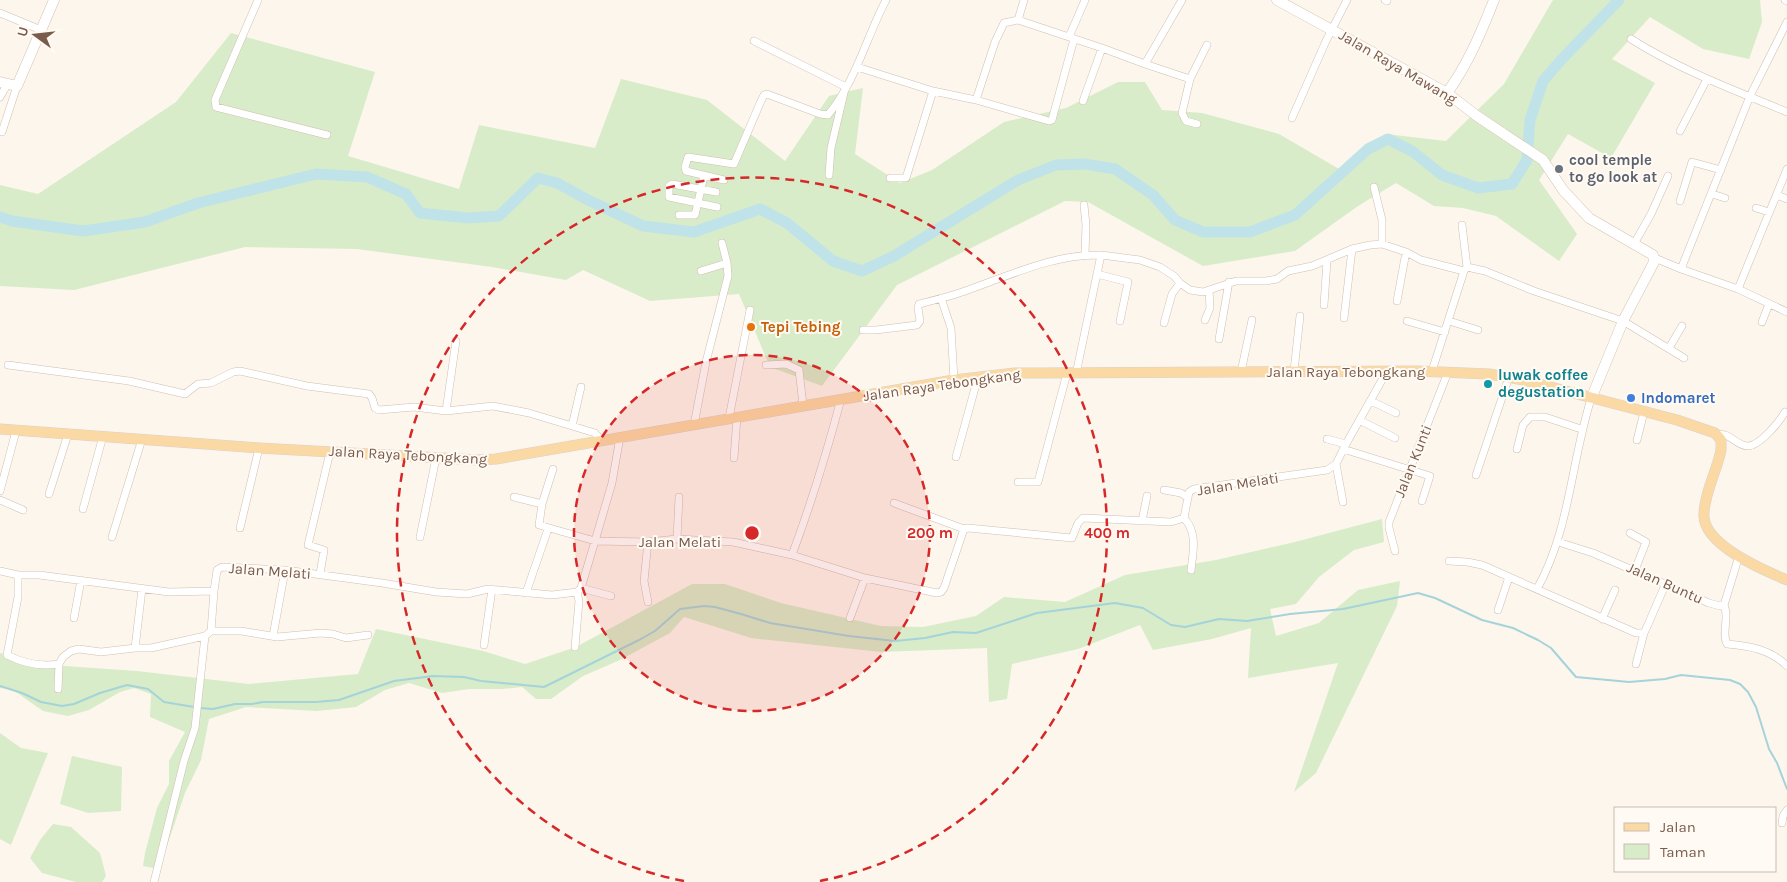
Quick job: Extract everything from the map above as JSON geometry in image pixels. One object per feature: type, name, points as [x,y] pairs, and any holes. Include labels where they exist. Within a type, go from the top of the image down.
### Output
[{"type":"main road","points":[[8,84],[40,30],[54,0]]},
{"type":"main road","name":"Jalan Raya Mawang","points":[[1277,0],[1447,93],[1536,154],[1548,166],[1562,190],[1582,212],[1655,258]]},
{"type":"main road","points":[[1447,93],[1461,74],[1494,0]]},
{"type":"main road","points":[[1591,399],[1624,321],[1655,258]]},
{"type":"main road","name":"Jalan Raya Tebongkang","points":[[0,430],[259,448],[487,460],[954,380],[1015,373],[1432,371],[1509,377],[1678,420],[1718,435]]},
{"type":"main road","points":[[1718,435],[1721,440],[1721,450],[1706,501],[1704,522],[1712,536],[1739,556],[1754,566],[1787,580]]},
{"type":"street","points":[[258,0],[215,100],[216,107],[327,134]]},
{"type":"street","points":[[724,180],[686,171],[685,167],[688,157],[734,164],[764,95],[770,94],[825,116],[830,112],[857,67],[886,0]]},
{"type":"street","points":[[1018,20],[1024,0]]},
{"type":"street","points":[[857,67],[933,91],[976,100],[1050,120],[1071,38],[1085,0]]},
{"type":"street","points":[[1145,64],[1182,0]]},
{"type":"street","points":[[1292,118],[1347,0]]},
{"type":"street","points":[[0,13],[40,30]]},
{"type":"street","points":[[976,100],[1001,28],[1004,23],[1018,20],[1190,79]]},
{"type":"street","points":[[1681,269],[1750,96],[1787,22]]},
{"type":"street","points":[[1631,39],[1652,52],[1707,79],[1787,112]]},
{"type":"street","points":[[754,41],[845,88]]},
{"type":"street","points":[[1197,124],[1186,120],[1182,113],[1190,79],[1207,45]]},
{"type":"street","points":[[1083,101],[1102,48]]},
{"type":"street","points":[[1680,131],[1707,79]]},
{"type":"street","points":[[0,97],[8,84]]},
{"type":"street","points":[[2,132],[8,84]]},
{"type":"street","points":[[829,175],[831,148],[845,88]]},
{"type":"street","points":[[890,178],[906,178],[933,91]]},
{"type":"street","points":[[1680,201],[1692,162],[1721,170]]},
{"type":"street","points":[[1738,289],[1787,169]]},
{"type":"street","points":[[679,215],[695,216],[704,176]]},
{"type":"street","points":[[1634,244],[1651,214],[1668,176]]},
{"type":"street","points":[[716,192],[672,184],[669,186],[669,197],[717,207]]},
{"type":"street","points":[[1374,187],[1382,220],[1382,244]]},
{"type":"street","points":[[1712,194],[1725,198]]},
{"type":"street","points":[[1777,195],[1787,199]]},
{"type":"street","points":[[1084,205],[1086,225],[1084,254]]},
{"type":"street","points":[[1756,208],[1769,212]]},
{"type":"street","points":[[1432,371],[1465,269],[1462,225]]},
{"type":"street","points":[[694,425],[706,362],[727,282],[728,263],[722,243]]},
{"type":"street","points":[[863,330],[917,325],[920,321],[918,305],[966,291],[1026,268],[1084,254],[1140,260],[1174,276],[1180,284],[1195,291],[1203,292],[1229,282],[1277,279],[1288,271],[1299,270],[1360,246],[1382,244],[1406,252],[1421,260],[1485,271],[1534,291],[1624,321],[1684,358]]},
{"type":"street","points":[[1344,318],[1352,249]]},
{"type":"street","points":[[1397,301],[1406,252]]},
{"type":"street","points":[[1018,482],[1038,482],[1072,374],[1101,255]]},
{"type":"street","points":[[1655,258],[1738,289],[1787,312]]},
{"type":"street","points":[[1324,305],[1327,260]]},
{"type":"street","points":[[701,271],[728,263]]},
{"type":"street","points":[[1097,274],[1128,282],[1120,321]]},
{"type":"street","points":[[1219,339],[1229,282]]},
{"type":"street","points":[[1164,323],[1172,294],[1180,284]]},
{"type":"street","points":[[1205,320],[1210,308],[1209,290]]},
{"type":"street","points":[[941,298],[951,328],[954,380]]},
{"type":"street","points":[[1762,322],[1769,304]]},
{"type":"street","points":[[734,458],[733,417],[750,310]]},
{"type":"street","points":[[1294,372],[1300,316]]},
{"type":"street","points":[[1242,372],[1252,320]]},
{"type":"street","points":[[1407,321],[1445,332]]},
{"type":"street","points":[[1449,321],[1478,330]]},
{"type":"street","points":[[1669,348],[1682,326]]},
{"type":"street","points":[[446,411],[456,341]]},
{"type":"street","points":[[766,365],[786,364],[799,370],[803,405]]},
{"type":"street","points":[[8,365],[129,381],[185,394],[201,383],[212,383],[233,372],[247,371],[307,386],[369,394],[379,410],[414,406],[446,411],[493,406],[595,433],[601,440]]},
{"type":"street","points":[[1343,502],[1334,466],[1387,371]]},
{"type":"street","name":"Jalan Kunti","points":[[1395,551],[1389,522],[1448,372]]},
{"type":"street","points":[[956,457],[978,377]]},
{"type":"street","points":[[1476,475],[1509,377]]},
{"type":"street","points":[[572,426],[581,387]]},
{"type":"street","points":[[792,555],[825,457],[841,399]]},
{"type":"street","points":[[1537,589],[1558,542],[1572,485],[1581,429],[1591,399]]},
{"type":"street","points":[[1371,401],[1396,412]]},
{"type":"street","points":[[1638,440],[1644,412]]},
{"type":"street","points":[[1718,435],[1725,434],[1741,444],[1753,445],[1775,427],[1785,412]]},
{"type":"street","points":[[1517,449],[1523,425],[1530,417],[1545,418],[1581,429]]},
{"type":"street","points":[[1360,420],[1395,438]]},
{"type":"street","points":[[0,491],[16,431]]},
{"type":"street","points":[[49,494],[68,434]]},
{"type":"street","points":[[83,510],[103,436]]},
{"type":"street","points":[[575,647],[579,590],[612,483],[620,437]]},
{"type":"street","points":[[112,537],[142,439]]},
{"type":"street","points":[[1327,439],[1344,447],[1430,477],[1422,501]]},
{"type":"street","points":[[240,528],[259,448]]},
{"type":"street","points":[[320,574],[324,550],[308,545],[330,452]]},
{"type":"street","points":[[420,537],[436,458]]},
{"type":"street","name":"Jalan Melati","points":[[1184,518],[1189,492],[1194,489],[1273,479],[1334,466]]},
{"type":"street","points":[[526,593],[548,529],[538,524],[553,469]]},
{"type":"street","points":[[1164,490],[1180,493],[1188,498]]},
{"type":"street","points":[[1142,521],[1147,496]]},
{"type":"street","points":[[514,497],[542,504]]},
{"type":"street","points":[[677,539],[679,497]]},
{"type":"street","points":[[0,500],[23,510]]},
{"type":"street","points":[[894,503],[964,529],[1072,538],[1078,523],[1083,518],[1171,522],[1184,518],[1188,522],[1194,536],[1191,570]]},
{"type":"street","name":"Jalan Melati","points":[[548,529],[595,541],[648,542],[677,539],[733,542],[792,555],[865,578],[937,593],[941,592],[944,588],[964,529]]},
{"type":"street","points":[[1630,533],[1646,542],[1635,570]]},
{"type":"street","points":[[648,542],[644,581],[648,602]]},
{"type":"street","name":"Jalan Buntu","points":[[1558,542],[1594,553],[1720,606],[1724,605],[1739,556]]},
{"type":"street","points":[[1449,561],[1482,565],[1632,632],[1640,634],[1644,632]]},
{"type":"street","name":"Jalan Melati","points":[[0,571],[18,575],[39,575],[169,592],[214,590],[217,570],[220,568],[285,570],[436,592],[471,594],[492,589],[552,596],[579,590]]},
{"type":"street","points":[[273,636],[285,570]]},
{"type":"street","points":[[18,575],[18,597],[6,655],[31,664],[59,664]]},
{"type":"street","points":[[1498,610],[1509,577]]},
{"type":"street","points":[[850,618],[865,578]]},
{"type":"street","points":[[74,618],[81,580]]},
{"type":"street","points":[[1636,664],[1644,632],[1666,583]]},
{"type":"street","points":[[135,648],[142,589]]},
{"type":"street","points":[[484,645],[492,589]]},
{"type":"street","points":[[154,882],[184,761],[195,728],[214,590]]},
{"type":"street","points":[[579,590],[611,596]]},
{"type":"street","points":[[1602,619],[1615,590]]},
{"type":"street","points":[[1724,605],[1727,614],[1725,635],[1725,642],[1727,644],[1742,645],[1768,653],[1787,666]]},
{"type":"street","points":[[58,689],[59,664],[63,657],[71,651],[79,649],[101,652],[135,648],[156,648],[208,634],[241,631],[273,636],[321,633],[346,638],[368,634]]},
{"type":"street","points":[[1782,823],[1783,816],[1787,810]]},
{"type":"green space","points":[[1553,0],[1760,0],[1762,22],[1749,59],[1703,49],[1650,17],[1612,59],[1655,83],[1611,158],[1568,134],[1539,180],[1577,234],[1559,261],[1496,216],[1463,208],[1434,206],[1396,183],[1358,206],[1295,251],[1203,266],[1088,202],[1065,201],[897,285],[822,386],[770,367],[739,294],[650,301],[583,270],[566,280],[492,267],[357,249],[245,247],[74,290],[0,286],[0,185],[38,194],[176,102],[231,33],[375,72],[348,156],[459,189],[479,125],[595,148],[621,79],[707,100],[785,161],[829,96],[863,88],[855,154],[900,183],[932,170],[1004,122],[1066,108],[1118,82],[1145,82],[1162,110],[1202,113],[1279,134],[1339,169],[1386,134],[1446,141],[1504,84]]},
{"type":"green space","points":[[1382,519],[1384,542],[1354,550],[1319,577],[1296,604],[1270,609],[1276,636],[1319,623],[1358,590],[1400,581],[1397,606],[1316,773],[1294,792],[1338,663],[1248,678],[1251,628],[1212,639],[1153,650],[1140,625],[1078,649],[1012,664],[1007,699],[989,702],[987,648],[881,652],[751,638],[684,617],[670,633],[620,660],[583,676],[551,699],[536,699],[522,687],[469,689],[442,693],[409,683],[385,690],[356,707],[317,711],[246,707],[209,719],[201,760],[185,793],[159,869],[143,866],[145,853],[157,808],[169,784],[169,761],[185,732],[150,717],[151,694],[134,688],[120,692],[89,710],[68,716],[43,711],[13,690],[0,688],[0,653],[50,665],[137,671],[249,684],[358,674],[376,629],[483,651],[525,664],[576,647],[692,584],[725,584],[781,603],[881,626],[923,627],[976,616],[1004,597],[1065,602],[1125,575],[1216,560]]},
{"type":"green space","points":[[0,733],[21,748],[48,753],[11,845],[0,839]]},
{"type":"green space","points":[[72,756],[122,767],[121,811],[88,813],[60,804]]},
{"type":"green space","points":[[53,824],[71,827],[100,853],[106,876],[102,882],[76,882],[42,873],[30,858],[40,840]]},
{"type":"waterway","points":[[0,217],[12,221],[83,231],[145,222],[198,203],[316,174],[367,177],[406,194],[420,213],[468,218],[499,216],[538,178],[557,183],[643,226],[694,232],[760,209],[787,223],[833,261],[862,271],[894,256],[1018,180],[1056,165],[1085,164],[1115,169],[1153,195],[1175,220],[1203,232],[1250,232],[1295,215],[1368,149],[1388,139],[1412,151],[1442,175],[1478,188],[1512,184],[1527,160],[1530,120],[1543,81],[1619,0]]},
{"type":"waterway","points":[[199,708],[213,709],[235,704],[263,702],[339,700],[394,681],[433,676],[464,677],[481,681],[544,687],[655,631],[680,609],[704,606],[715,607],[770,623],[849,636],[895,641],[925,638],[953,632],[976,633],[1037,613],[1115,603],[1143,608],[1171,625],[1185,627],[1219,619],[1247,621],[1290,614],[1343,609],[1418,593],[1435,598],[1482,620],[1513,628],[1538,640],[1551,648],[1576,677],[1629,682],[1665,679],[1681,675],[1730,680],[1740,684],[1748,692],[1756,707],[1769,749],[1777,763],[1787,789]]},
{"type":"waterway","points":[[0,686],[41,702],[62,706],[74,704],[100,693],[127,685],[148,689],[164,702],[194,707]]},
{"type":"place","name":"cool temple to go look at","points":[[1559,169]]},
{"type":"place","name":"Tepi Tebing","points":[[751,327]]},
{"type":"place","name":"luwak coffee degustation","points":[[1488,384]]},
{"type":"place","name":"Indomaret","points":[[1631,398]]}]
